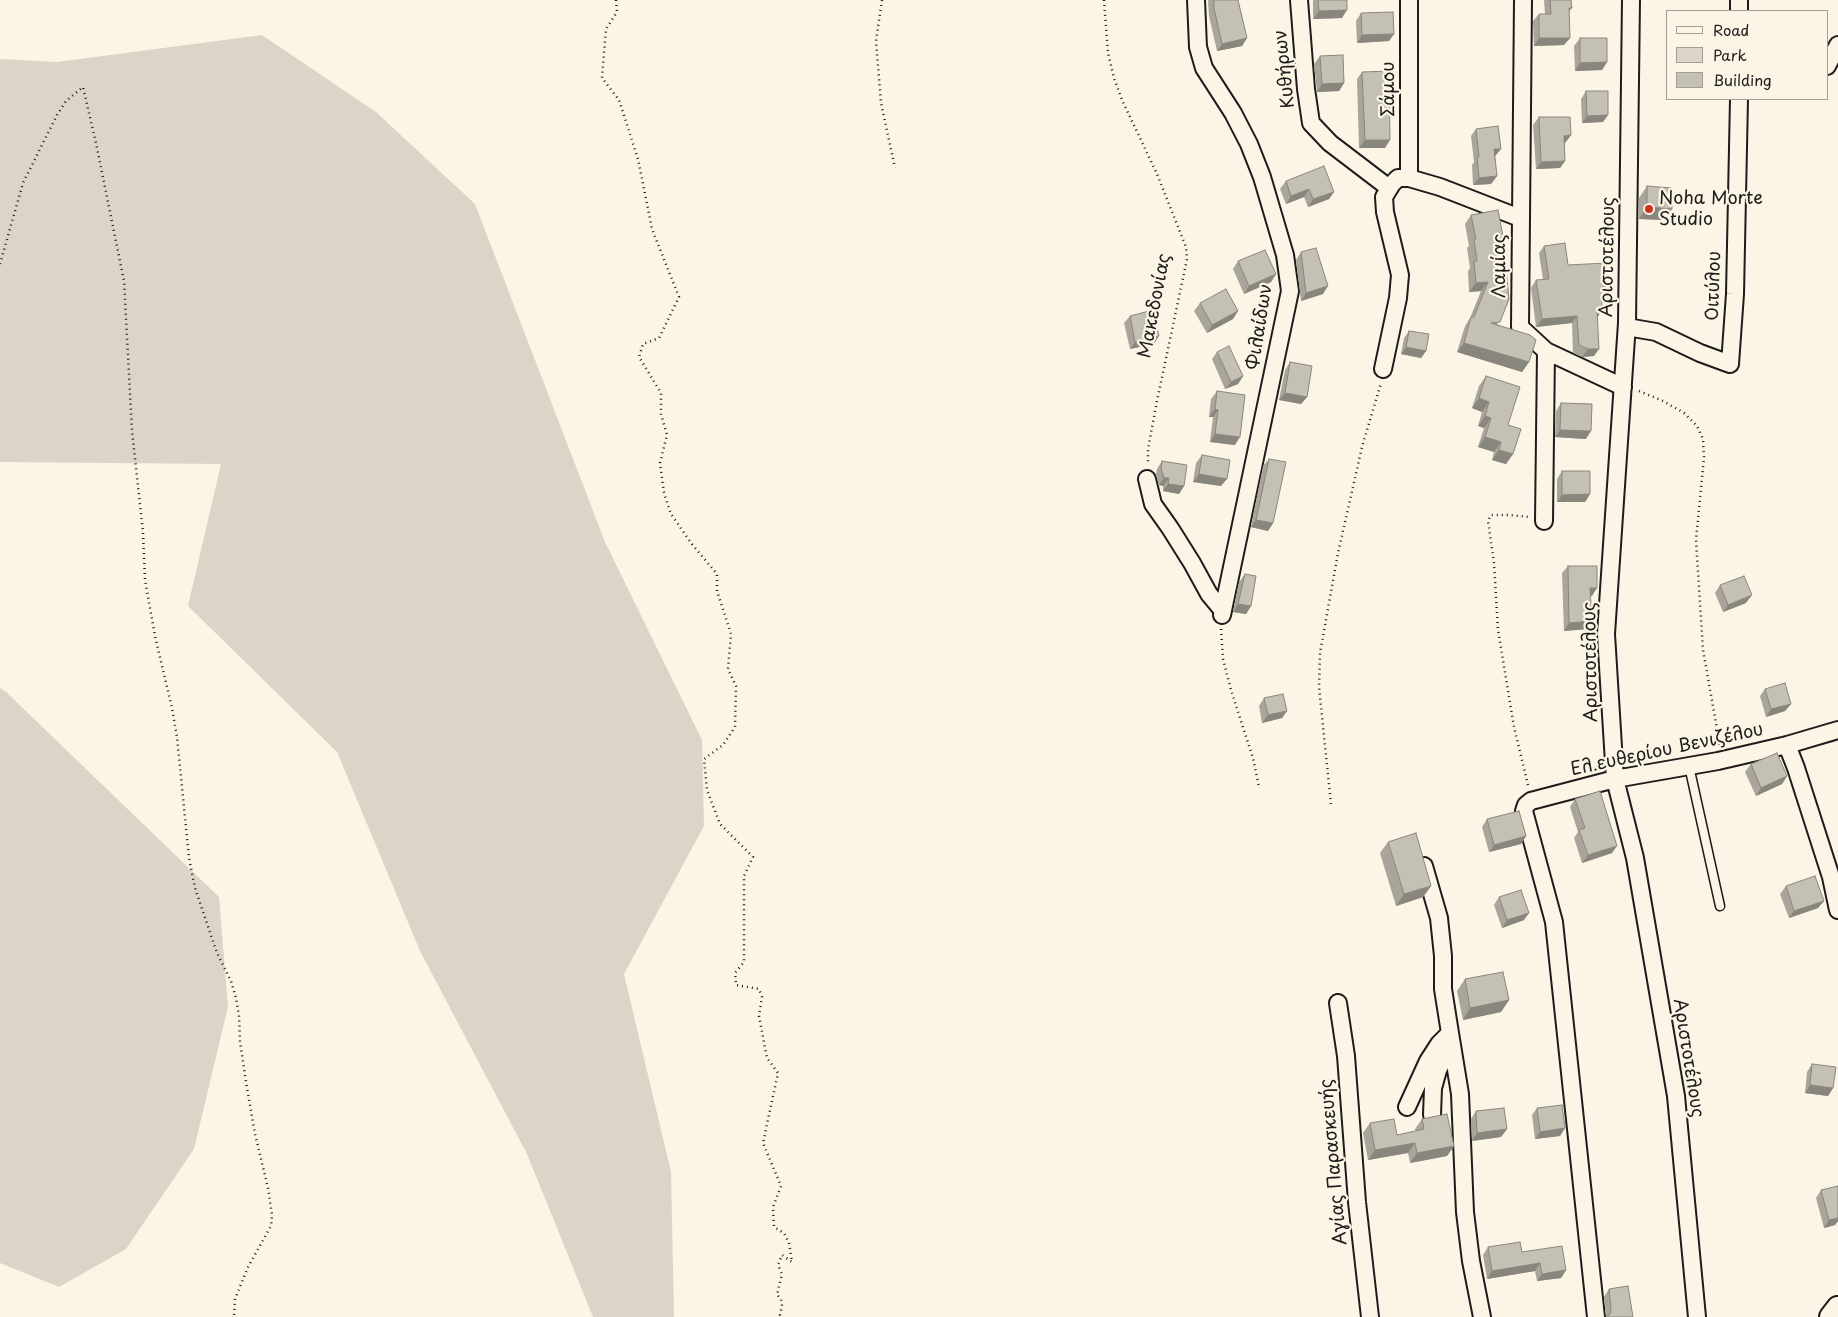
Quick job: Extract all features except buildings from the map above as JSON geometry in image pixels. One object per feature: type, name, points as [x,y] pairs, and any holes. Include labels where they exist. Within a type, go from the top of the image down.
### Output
[{"type":"main road","points":[[1831,1317],[1838,1308]]},
{"type":"street","name":"Φιλαίδων","points":[[1196,0],[1198,48],[1204,68],[1233,113],[1249,144],[1285,255],[1290,291],[1223,613]]},
{"type":"street","name":"Κυθήρων","points":[[1299,0],[1306,90],[1311,123],[1330,143],[1389,188]]},
{"type":"street","name":"Σάμου","points":[[1409,0],[1409,178]]},
{"type":"street","name":"Λαμίας","points":[[1523,0],[1520,327],[1546,351],[1623,387]]},
{"type":"street","name":"Αριστοτέλους","points":[[1631,0],[1627,327],[1606,634],[1615,779],[1635,858],[1676,1096],[1697,1317]]},
{"type":"street","points":[[1828,64],[1838,45]]},
{"type":"street","name":"Οιτύλου","points":[[1627,327],[1656,332],[1700,353],[1730,364],[1735,294],[1739,100]]},
{"type":"street","points":[[1383,369],[1398,298],[1400,275],[1384,212],[1384,197],[1398,178],[1409,178],[1440,187],[1520,218]]},
{"type":"street","points":[[1544,521],[1546,351]]},
{"type":"street","points":[[1147,479],[1152,504],[1170,528],[1209,594],[1223,613]]},
{"type":"street","name":"Ελ.ευθερίου Βενιζέλου","points":[[1531,801],[1615,779],[1722,760],[1787,745],[1838,730]]},
{"type":"street","points":[[1787,745],[1831,877],[1838,910]]},
{"type":"street","points":[[1531,801],[1526,805],[1524,811],[1526,825],[1554,922],[1596,1317]]},
{"type":"street","points":[[1422,857],[1439,918],[1443,956],[1443,990],[1460,1094],[1465,1212],[1471,1261],[1482,1317]]},
{"type":"street","name":"Αγίας Παρασκευής","points":[[1338,1004],[1346,1056],[1357,1202],[1370,1317]]},
{"type":"street","points":[[1407,1107],[1428,1061],[1438,1044],[1450,1033]]},
{"type":"street","points":[[1432,1116],[1433,1088],[1438,1070],[1447,1051],[1450,1033]]},
{"type":"lane","points":[[1689,766],[1720,906]]},
{"type":"path","points":[[616,0],[617,12],[606,29],[602,78],[619,100],[638,159],[652,228],[678,297],[658,338],[643,344],[639,357],[661,393],[661,414],[667,435],[660,463],[664,494],[671,514],[691,543],[717,574],[717,591],[731,634],[728,669],[736,686],[735,727],[723,745],[704,760],[707,790],[720,824],[753,857],[744,876],[744,962],[735,973],[736,986],[759,989],[762,997],[759,1016],[767,1058],[778,1073],[763,1143],[781,1186],[773,1207],[774,1227],[784,1233],[790,1243],[792,1262],[782,1255],[778,1265],[782,1274],[777,1295],[781,1299],[780,1315],[783,1317]]},
{"type":"path","points":[[882,0],[876,41],[880,103],[895,168]]},
{"type":"path","name":"Μακεδονίας","points":[[1104,0],[1108,53],[1114,78],[1122,100],[1157,174],[1186,247],[1187,260],[1148,449],[1147,479]]},
{"type":"path","points":[[0,264],[23,183],[57,115],[66,101],[83,88],[124,281],[132,431],[143,532],[145,580],[164,681],[172,708],[177,737],[188,858],[195,888],[217,953],[231,981],[236,998],[246,1082],[272,1215],[271,1226],[248,1267],[235,1299],[234,1317]]},
{"type":"path","points":[[1331,804],[1319,687],[1320,653],[1338,553],[1362,447],[1378,396],[1383,369]]},
{"type":"path","points":[[1623,387],[1663,401],[1684,413],[1697,426],[1704,439],[1696,540],[1703,650],[1722,760]]},
{"type":"path","points":[[1531,801],[1514,727],[1498,630],[1494,563],[1488,521],[1491,515],[1509,515],[1544,521]]},
{"type":"path","points":[[1223,613],[1221,636],[1223,658],[1231,690],[1250,744],[1259,787]]},
{"type":"green space","points":[[262,35],[376,112],[475,204],[605,542],[702,740],[704,826],[624,974],[671,1172],[674,1317],[593,1317],[527,1154],[420,951],[337,752],[188,606],[221,464],[0,462],[0,59],[57,62]]},
{"type":"green space","points":[[0,688],[219,897],[228,1007],[194,1149],[126,1249],[59,1287],[0,1263]]},
{"type":"place","name":"Noha Morte Studio","points":[[1649,209]]}]
